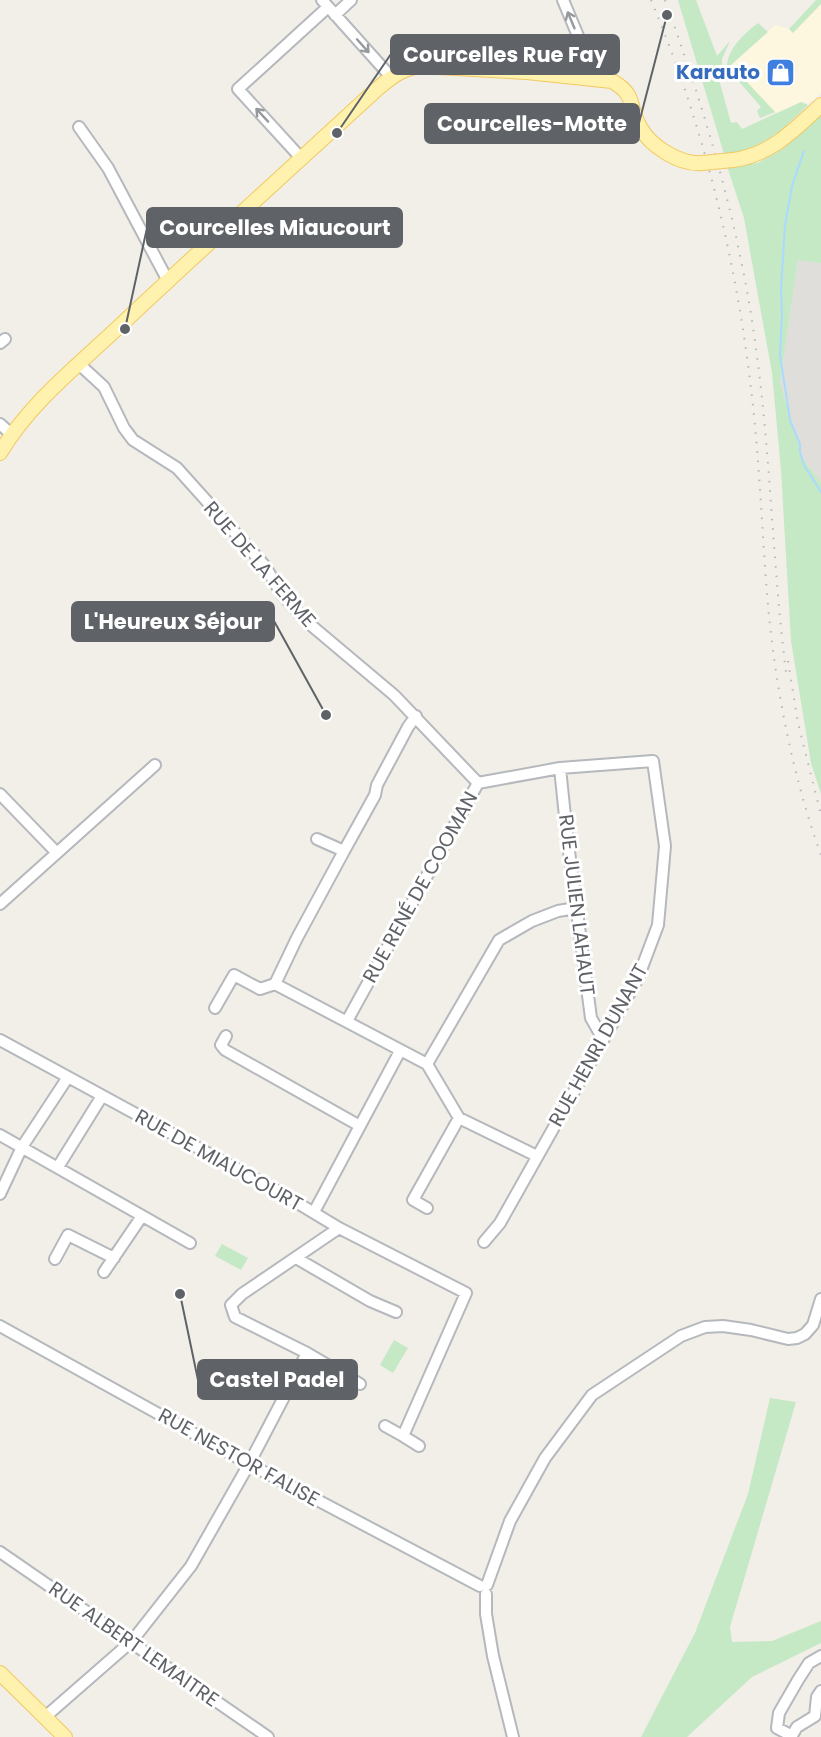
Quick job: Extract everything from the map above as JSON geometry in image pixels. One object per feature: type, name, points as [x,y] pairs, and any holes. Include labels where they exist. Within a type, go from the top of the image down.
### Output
[{"type":"main road","points":[[0,453],[11,434],[79,364],[301,158],[391,77],[405,68],[419,66],[527,72],[612,81],[630,96],[638,125],[645,135],[666,152],[684,162],[733,160],[748,158],[764,152],[778,144],[821,105]]},
{"type":"main road","points":[[0,1673],[65,1737]]},
{"type":"street","points":[[301,158],[238,88],[328,7],[351,0]]},
{"type":"street","points":[[563,0],[596,79]]},
{"type":"street","points":[[328,7],[391,77]]},
{"type":"street","points":[[79,128],[108,168],[168,280]]},
{"type":"street","name":"RUE DE LA FERME","points":[[79,364],[104,387],[124,428],[133,440],[177,468],[265,566],[281,593],[306,621],[394,695],[478,783]]},
{"type":"street","points":[[0,424],[11,434]]},
{"type":"street","points":[[275,984],[297,938],[375,795],[377,785],[403,735],[416,716]]},
{"type":"street","name":"RUE RENÉ DE COOMAN","points":[[347,1021],[478,783],[560,768],[653,760]]},
{"type":"street","name":"RUE HENRI DUNANT","points":[[484,1242],[500,1223],[638,978],[658,925],[665,846],[653,760]]},
{"type":"street","points":[[0,904],[155,765]]},
{"type":"street","name":"RUE JULIEN LAHAUT","points":[[560,768],[591,1018],[603,1039]]},
{"type":"street","points":[[0,794],[57,853]]},
{"type":"street","points":[[317,839],[344,851]]},
{"type":"street","points":[[427,1064],[499,940],[532,921],[558,911],[576,908]]},
{"type":"street","points":[[215,1008],[234,975],[260,989],[275,984],[427,1064],[459,1118],[537,1156]]},
{"type":"street","points":[[226,1036],[221,1045],[225,1050],[360,1126]]},
{"type":"street","name":"RUE DE MIAUCOURT","points":[[0,1040],[314,1212],[339,1228],[466,1293],[403,1436]]},
{"type":"street","points":[[314,1212],[400,1051]]},
{"type":"street","points":[[0,1194],[22,1147],[68,1077]]},
{"type":"street","points":[[58,1167],[102,1096]]},
{"type":"street","points":[[428,1208],[412,1200],[459,1118]]},
{"type":"street","points":[[0,1135],[190,1243]]},
{"type":"street","points":[[104,1272],[142,1216]]},
{"type":"street","points":[[339,1228],[242,1294],[231,1305],[235,1317],[307,1353],[360,1384]]},
{"type":"street","points":[[55,1259],[68,1235],[114,1258]]},
{"type":"street","points":[[296,1258],[370,1301],[396,1312]]},
{"type":"street","points":[[513,1737],[493,1656],[486,1614],[485,1588],[510,1521],[545,1458],[592,1395],[681,1336],[705,1327],[723,1326],[788,1339],[796,1338],[805,1334],[813,1325],[821,1299]]},
{"type":"street","name":"RUE NESTOR FALISE","points":[[0,1326],[249,1464],[485,1588]]},
{"type":"street","points":[[45,1717],[132,1641],[191,1566],[249,1464],[307,1353]]},
{"type":"street","points":[[385,1426],[419,1446]]},
{"type":"street","name":"RUE ALBERT LEMAITRE","points":[[0,1552],[268,1737]]},
{"type":"street","points":[[821,1656],[809,1663],[779,1713],[777,1728],[792,1736],[797,1727],[818,1718],[817,1697],[821,1691]]},
{"type":"shaded area","points":[[821,4],[821,93],[809,103],[801,102],[777,114],[731,65],[775,25],[793,32]]},
{"type":"shaded area","points":[[798,259],[821,263],[821,482],[803,459],[780,382]]},
{"type":"green space","points":[[678,0],[696,0],[717,56],[730,41],[722,59],[722,74],[718,76],[731,123],[737,122],[742,129],[801,102],[808,105],[780,131],[760,144],[749,149],[724,154]]},
{"type":"green space","points":[[816,0],[821,0],[821,4],[793,33],[789,29]]},
{"type":"green space","points":[[758,23],[768,32],[731,65],[775,112],[760,118],[757,111],[761,107],[736,78],[731,82],[727,67],[733,48]]},
{"type":"green space","points":[[821,112],[821,263],[798,260],[780,382],[803,459],[821,482],[821,794],[811,763],[791,641],[781,470],[772,373],[744,218],[727,166],[758,163],[784,148]]},
{"type":"green space","points":[[222,1244],[248,1258],[241,1270],[215,1256]]},
{"type":"green space","points":[[394,1340],[408,1348],[393,1373],[380,1365]]},
{"type":"green space","points":[[770,1398],[796,1402],[730,1627],[732,1642],[772,1641],[821,1621],[821,1643],[752,1677],[687,1737],[641,1737],[695,1633],[748,1494]]},
{"type":"waterway","points":[[804,151],[792,186],[785,225],[780,355],[790,420],[800,444],[804,465],[821,492]]},
{"type":"railway","points":[[651,0],[689,103],[705,156],[731,262],[749,371],[755,426],[772,646],[795,768],[821,855]]},
{"type":"railway","points":[[665,0],[696,89],[722,179],[743,271],[758,364],[786,672]]},
{"type":"railway","points":[[788,661],[798,723],[821,815]]},
{"type":"place","name":"Courcelles-Motte","points":[[667,15]]},
{"type":"place","name":"Karauto","points":[[781,72]]},
{"type":"place","name":"Courcelles Rue Fay","points":[[337,133]]},
{"type":"place","name":"Courcelles Miaucourt","points":[[125,329]]},
{"type":"place","name":"L'Heureux Séjour","points":[[326,715]]},
{"type":"place","name":"Castel Padel","points":[[180,1294]]}]
